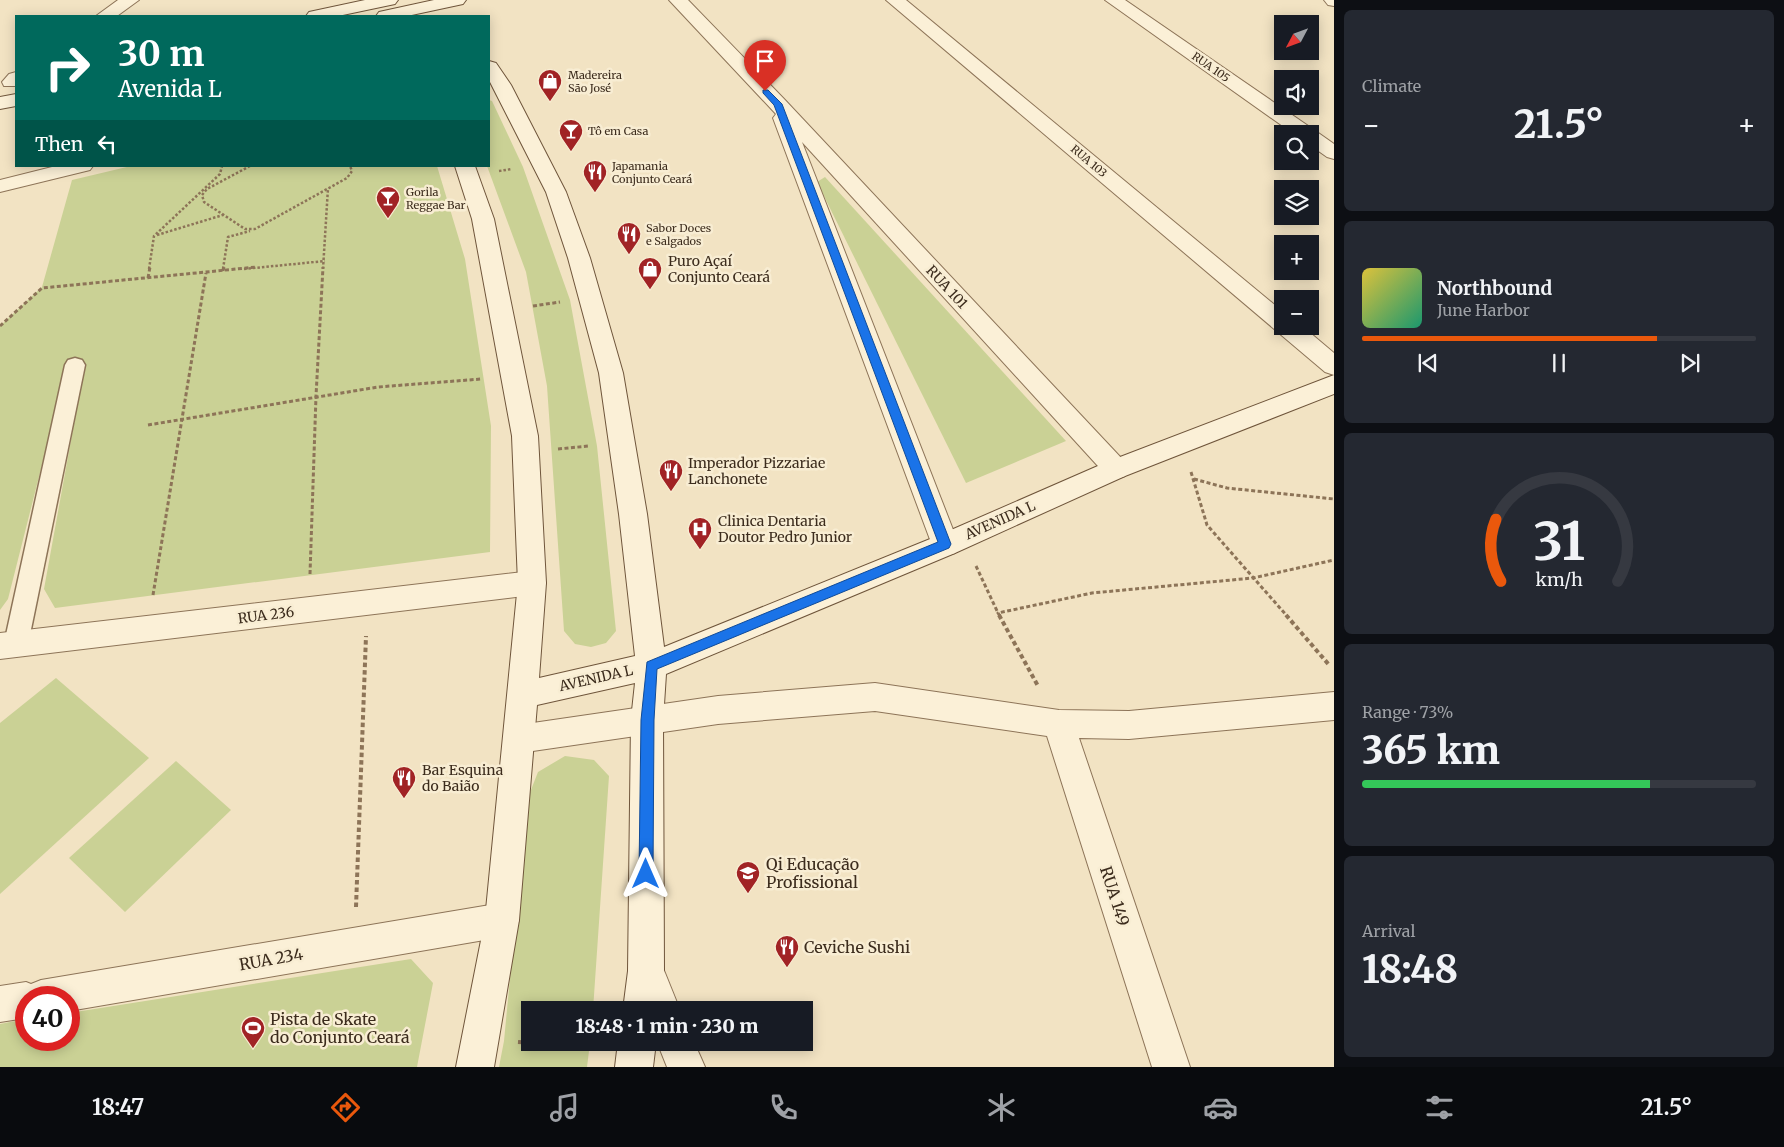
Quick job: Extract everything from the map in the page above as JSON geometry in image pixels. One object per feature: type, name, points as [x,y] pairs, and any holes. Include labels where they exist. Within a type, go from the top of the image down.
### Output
[{"type":"street","points":[[107,15],[130,0]]},
{"type":"street","points":[[321,15],[368,7],[389,0]]},
{"type":"street","name":"RUA 101","points":[[678,0],[778,104],[1116,469]]},
{"type":"street","name":"RUA 103","points":[[895,0],[1274,316]]},
{"type":"street","name":"RUA 105","points":[[1114,0],[1294,125]]},
{"type":"street","points":[[391,15],[449,5]]},
{"type":"street","points":[[493,80],[556,192],[579,258],[611,373],[633,514],[651,666],[647,720],[646,971],[642,1001]]},
{"type":"street","points":[[0,104],[12,85]]},
{"type":"street","name":"RUA 101","points":[[778,104],[945,544]]},
{"type":"street","points":[[1319,142],[1334,152]]},
{"type":"street","points":[[0,186],[79,167]]},
{"type":"street","points":[[465,167],[483,219],[501,303],[524,436],[532,583],[502,920],[475,1067]]},
{"type":"street","points":[[1297,335],[1334,366]]},
{"type":"street","name":"AVENIDA L","points":[[522,695],[651,666],[945,544],[1116,469],[1334,384]]},
{"type":"street","name":"RUA 236","points":[[8,645],[532,583]]},
{"type":"street","points":[[519,739],[718,710],[875,697],[1059,724],[1129,725],[1334,706]]},
{"type":"street","name":"RUA 149","points":[[1059,724],[1171,1067]]},
{"type":"street","name":"RUA 234","points":[[80,991],[502,920]]},
{"type":"street","points":[[646,971],[658,1001]]},
{"type":"street","points":[[0,1004],[15,1002]]},
{"type":"street","points":[[634,1067],[636,1051]]},
{"type":"street","points":[[680,1051],[686,1067]]},
{"type":"lane","points":[[8,645],[75,365]]},
{"type":"path","points":[[148,278],[154,236],[220,174],[222,167]]},
{"type":"path","points":[[248,167],[207,189],[202,195],[204,202],[223,215],[245,229],[255,229]]},
{"type":"path","points":[[350,167],[352,171]]},
{"type":"path","points":[[223,271],[228,237],[255,229],[347,178],[354,167]]},
{"type":"path","points":[[490,173],[515,169]]},
{"type":"path","points":[[310,574],[316,396],[328,188]]},
{"type":"path","points":[[154,236],[223,215]]},
{"type":"path","points":[[0,326],[42,288],[325,261]]},
{"type":"path","points":[[153,595],[206,272]]},
{"type":"path","points":[[533,306],[561,302]]},
{"type":"path","points":[[148,425],[382,386],[484,378]]},
{"type":"path","points":[[551,450],[597,446]]},
{"type":"path","points":[[1187,464],[1194,478],[1207,526],[1330,666]]},
{"type":"path","points":[[1194,478],[1227,488],[1334,499]]},
{"type":"path","points":[[998,613],[1092,593],[1254,578],[1334,560]]},
{"type":"path","points":[[974,562],[998,613],[1059,724]]},
{"type":"path","points":[[356,908],[366,629]]},
{"type":"path","points":[[514,1042],[521,1042]]},
{"type":"green space","points":[[490,100],[523,167],[570,300],[597,446],[616,631],[606,643],[591,647],[575,644],[564,631],[547,386],[526,272],[487,167],[490,167]]},
{"type":"green space","points":[[127,167],[437,167],[465,259],[491,426],[490,552],[55,608],[44,589],[85,363],[67,366],[8,599],[0,610],[0,326],[42,287],[72,180]]},
{"type":"green space","points":[[825,177],[1066,441],[966,483],[817,182]]},
{"type":"green space","points":[[56,678],[149,758],[0,894],[0,723]]},
{"type":"green space","points":[[565,756],[594,760],[609,776],[594,1001],[521,1001],[521,1051],[589,1051],[587,1067],[499,1067],[504,1041],[527,800],[538,772]]},
{"type":"green space","points":[[176,761],[231,810],[125,912],[69,858]]},
{"type":"green space","points":[[411,959],[433,983],[417,1067],[0,1067],[0,1024],[15,1021],[15,1051],[80,1051],[80,1011]]},
{"type":"place","name":"Madereira São José","points":[[550,102]]},
{"type":"place","name":"Tô em Casa","points":[[571,152]]},
{"type":"place","name":"Japamania Conjunto Ceará","points":[[595,193]]},
{"type":"place","name":"Gorila Reggae Bar","points":[[388,219]]},
{"type":"place","name":"Sabor Doces e Salgados","points":[[629,255]]},
{"type":"place","name":"Puro Açaí Conjunto Ceará","points":[[650,290]]},
{"type":"place","name":"Imperador Pizzariae Lanchonete","points":[[671,492]]},
{"type":"place","name":"Clinica Dentaria Doutor Pedro Junior","points":[[700,550]]},
{"type":"place","name":"Bar Esquina do Baião","points":[[404,799]]},
{"type":"place","name":"Qi Educação Profissional","points":[[748,894]]},
{"type":"place","name":"Ceviche Sushi","points":[[787,968]]},
{"type":"place","name":"Pista de Skate do Conjunto Ceará","points":[[253,1049]]},
{"type":"route","points":[[646,874],[647,720],[651,666],[945,544],[778,104],[765,91]]}]
